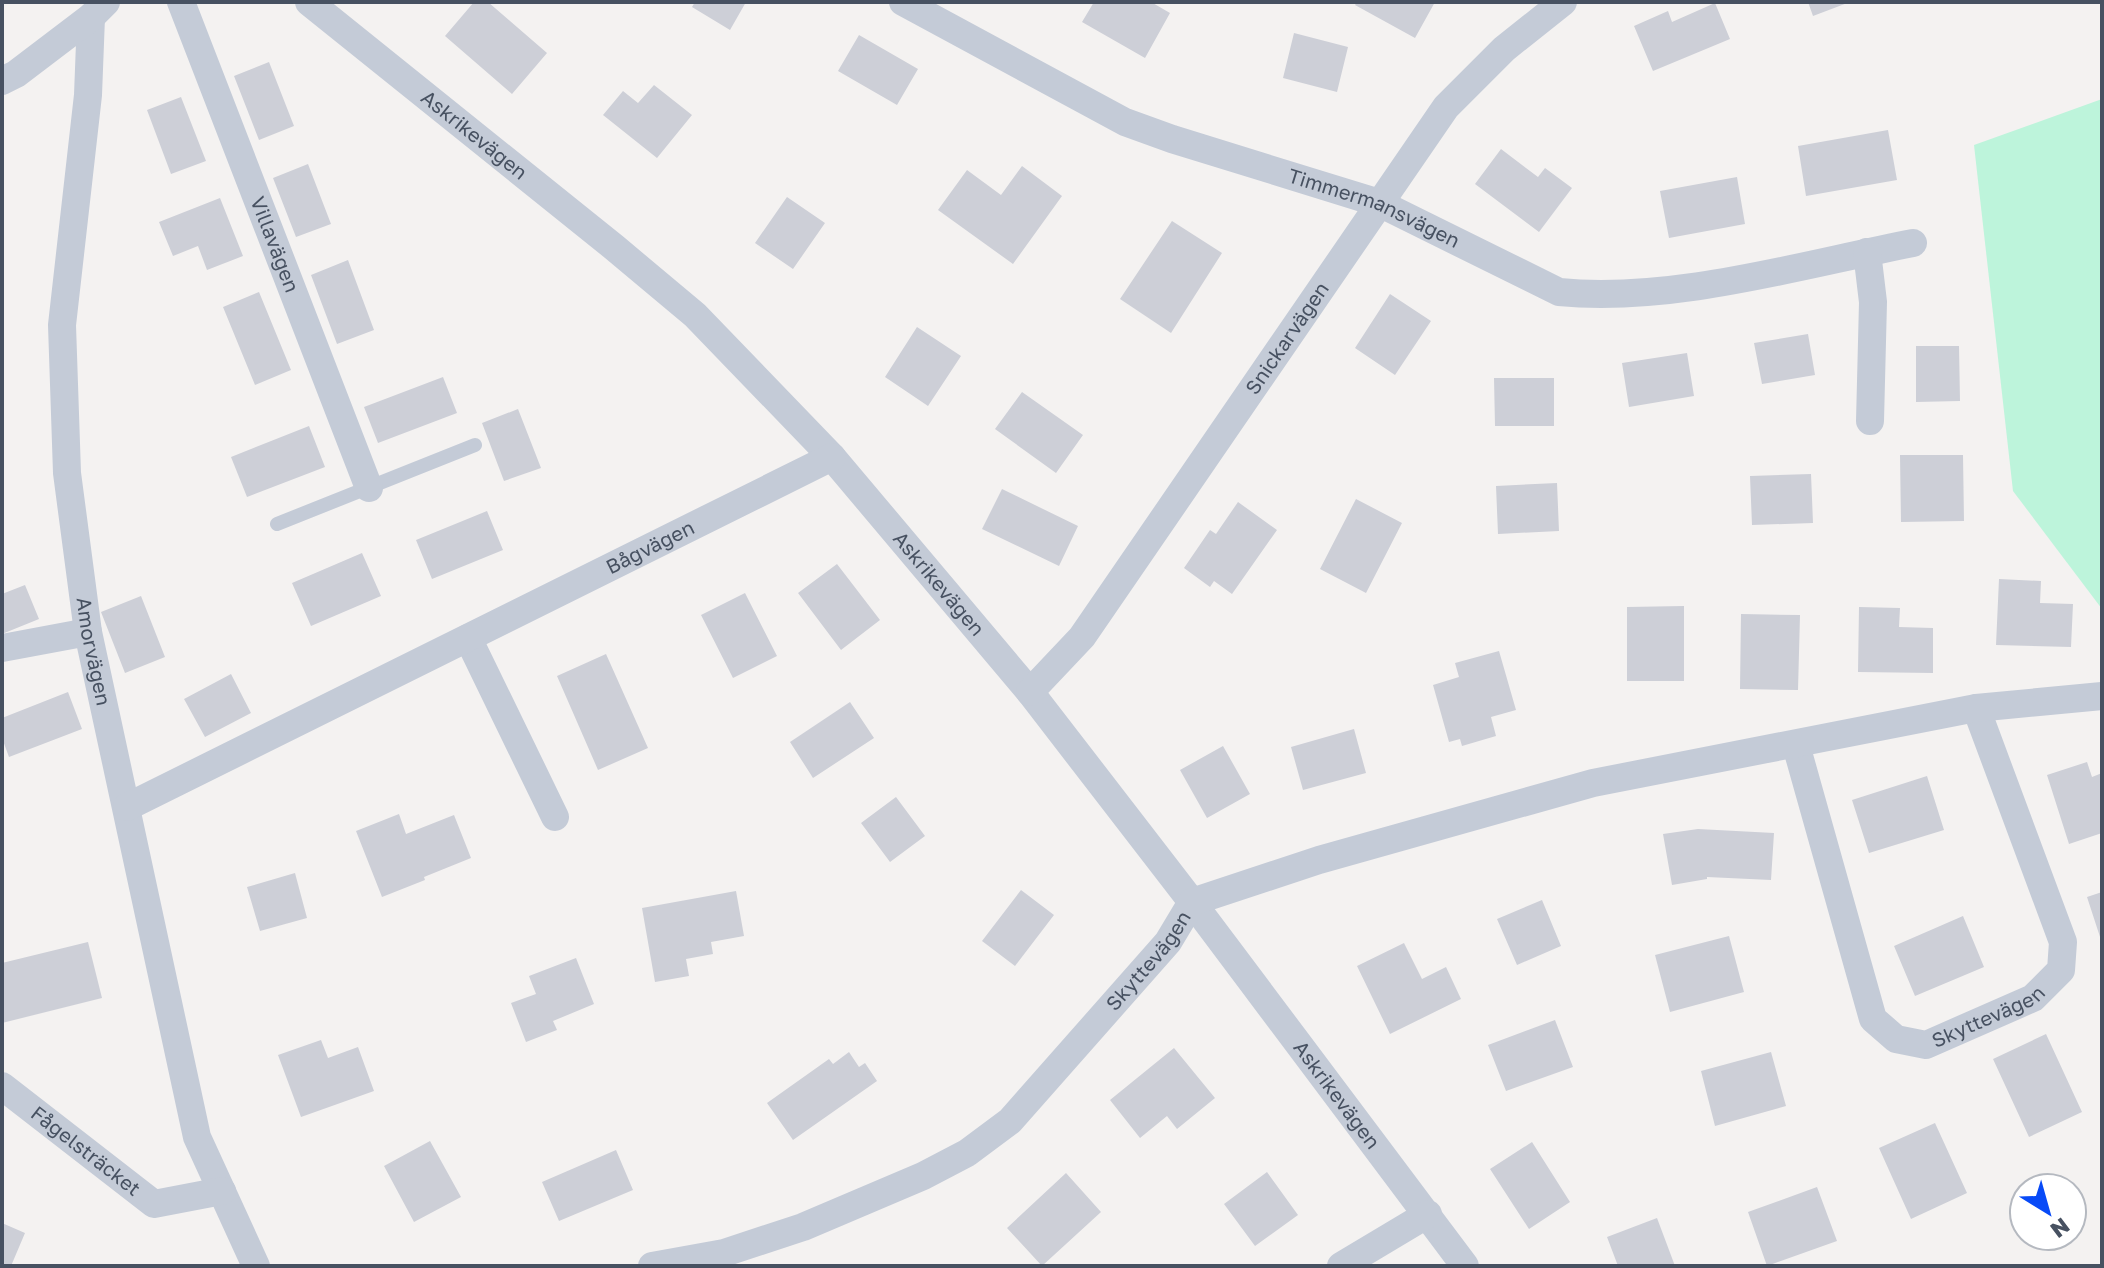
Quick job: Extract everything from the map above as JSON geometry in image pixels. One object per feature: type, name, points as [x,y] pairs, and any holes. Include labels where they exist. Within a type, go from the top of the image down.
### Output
[{"type":"street","name":"Villavägen","points":[[181,2],[369,488]]},
{"type":"street","name":"Askrikevägen","points":[[309,2],[695,315],[832,457],[1030,692],[1465,1266]]},
{"type":"street","name":"Timmermansvägen","points":[[903,2],[1125,122],[1379,203],[1559,292],[1588,295],[1628,293],[1717,283],[1913,243]]},
{"type":"street","name":"Snickarvägen","points":[[1030,692],[1082,637],[1446,107],[1504,49],[1563,2]]},
{"type":"street","points":[[2,81],[16,74],[98,10]]},
{"type":"street","name":"Amorvägen","points":[[98,10],[62,325],[67,473],[88,632],[197,1137],[256,1266]]},
{"type":"street","points":[[1867,252],[1873,302],[1870,421]]},
{"type":"street","name":"Bågvägen","points":[[127,807],[832,457]]},
{"type":"street","points":[[2,648],[88,632]]},
{"type":"street","points":[[468,638],[555,817]]},
{"type":"street","name":"Skyttevägen","points":[[652,1266],[724,1253],[803,1227],[923,1176],[967,1153],[1010,1121],[1168,942],[1192,902],[1319,860],[1593,783],[1976,708],[2102,696]]},
{"type":"street","name":"Skyttevägen","points":[[1796,745],[1873,1019],[1896,1039],[1926,1045],[2033,998],[2061,970],[2063,942],[1976,708]]},
{"type":"street","name":"Fågelsträcket","points":[[2,1086],[154,1204],[222,1191]]},
{"type":"street","points":[[1341,1266],[1428,1214]]},
{"type":"lane","points":[[277,524],[475,445]]},
{"type":"green space","points":[[2102,99],[2102,609],[2013,491],[1974,145]]},
{"type":"building","points":[[474,2],[488,2],[547,53],[512,94],[445,36]]},
{"type":"building","points":[[695,2],[746,2],[730,30],[692,7]]},
{"type":"building","points":[[1094,2],[1151,2],[1170,13],[1145,58],[1082,22]]},
{"type":"building","points":[[1357,2],[1435,2],[1415,38],[1355,5]]},
{"type":"building","points":[[1808,2],[1850,2],[1813,16]]},
{"type":"building","points":[[1715,3],[1730,39],[1653,71],[1634,26],[1668,11],[1672,22]]},
{"type":"building","points":[[1294,33],[1348,47],[1337,92],[1283,78]]},
{"type":"building","points":[[859,35],[918,69],[897,105],[838,71]]},
{"type":"building","points":[[269,62],[294,126],[259,140],[234,76]]},
{"type":"building","points":[[654,85],[692,115],[657,158],[603,115],[623,91],[638,103]]},
{"type":"building","points":[[181,97],[206,161],[171,174],[147,110]]},
{"type":"building","points":[[1888,130],[1897,180],[1806,196],[1798,146]]},
{"type":"building","points":[[1501,149],[1538,177],[1545,168],[1572,188],[1539,232],[1475,184]]},
{"type":"building","points":[[308,164],[331,224],[296,237],[273,178]]},
{"type":"building","points":[[1022,166],[1062,196],[1013,264],[938,210],[967,170],[1001,195]]},
{"type":"building","points":[[1737,177],[1745,224],[1669,238],[1660,191]]},
{"type":"building","points":[[787,197],[825,223],[793,269],[755,243]]},
{"type":"building","points":[[220,198],[243,256],[207,270],[198,246],[173,256],[159,222]]},
{"type":"building","points":[[1172,221],[1222,253],[1171,333],[1120,299]]},
{"type":"building","points":[[348,260],[374,330],[337,344],[311,275]]},
{"type":"building","points":[[259,292],[291,370],[255,385],[223,307]]},
{"type":"building","points":[[1390,294],[1431,321],[1395,375],[1355,348]]},
{"type":"building","points":[[917,327],[961,356],[928,406],[885,377]]},
{"type":"building","points":[[1808,334],[1815,375],[1762,384],[1754,343]]},
{"type":"building","points":[[1916,346],[1959,346],[1960,401],[1916,402]]},
{"type":"building","points":[[1687,353],[1694,396],[1629,407],[1622,363]]},
{"type":"building","points":[[443,377],[457,413],[378,443],[364,407]]},
{"type":"building","points":[[1494,378],[1554,378],[1554,426],[1495,426]]},
{"type":"building","points":[[1022,392],[1083,435],[1056,473],[995,429]]},
{"type":"building","points":[[518,409],[541,468],[504,481],[482,423]]},
{"type":"building","points":[[309,426],[325,467],[247,497],[231,457]]},
{"type":"building","points":[[1900,455],[1963,455],[1964,521],[1901,522]]},
{"type":"building","points":[[1811,474],[1813,523],[1752,525],[1750,476]]},
{"type":"building","points":[[1557,483],[1559,531],[1498,534],[1496,486]]},
{"type":"building","points":[[1002,489],[1078,526],[1059,566],[982,529]]},
{"type":"building","points":[[1356,499],[1402,523],[1366,593],[1320,569]]},
{"type":"building","points":[[1238,502],[1277,530],[1232,594],[1214,581],[1210,587],[1184,568],[1210,530],[1216,534]]},
{"type":"building","points":[[487,511],[503,550],[432,579],[416,540]]},
{"type":"building","points":[[362,553],[381,596],[311,626],[292,583]]},
{"type":"building","points":[[837,564],[880,620],[841,650],[798,593]]},
{"type":"building","points":[[1999,579],[2041,581],[2040,603],[2073,604],[2071,647],[1996,645]]},
{"type":"building","points":[[25,585],[39,619],[2,634],[2,594]]},
{"type":"building","points":[[745,593],[777,656],[733,678],[701,615]]},
{"type":"building","points":[[141,596],[165,657],[125,673],[101,612]]},
{"type":"building","points":[[1684,606],[1684,681],[1627,681],[1627,607]]},
{"type":"building","points":[[1859,607],[1900,608],[1899,627],[1933,628],[1933,673],[1858,672]]},
{"type":"building","points":[[1741,614],[1800,615],[1798,690],[1740,689]]},
{"type":"building","points":[[1499,651],[1516,710],[1491,717],[1496,736],[1462,746],[1460,739],[1449,742],[1433,685],[1459,677],[1455,663]]},
{"type":"building","points":[[606,654],[648,748],[598,770],[557,676]]},
{"type":"building","points":[[231,674],[251,713],[205,737],[184,699]]},
{"type":"building","points":[[68,692],[82,729],[9,757],[2,738],[2,718]]},
{"type":"building","points":[[850,702],[874,738],[813,778],[790,742]]},
{"type":"building","points":[[1354,729],[1366,773],[1303,790],[1291,747]]},
{"type":"building","points":[[1223,746],[1250,794],[1207,818],[1180,770]]},
{"type":"building","points":[[2087,762],[2092,777],[2102,773],[2102,833],[2069,844],[2047,775]]},
{"type":"building","points":[[1927,776],[1944,830],[1869,853],[1852,800]]},
{"type":"building","points":[[896,797],[925,836],[890,862],[861,823]]},
{"type":"building","points":[[399,814],[406,834],[454,815],[471,858],[382,897],[356,831]]},
{"type":"building","points":[[1698,829],[1774,833],[1771,880],[1707,877],[1672,885],[1663,834]]},
{"type":"building","points":[[295,873],[307,918],[260,931],[247,887]]},
{"type":"building","points":[[1021,890],[1054,915],[1015,966],[982,941]]},
{"type":"building","points":[[736,891],[744,936],[711,942],[713,954],[686,959],[689,976],[655,982],[642,908]]},
{"type":"building","points":[[2102,892],[2102,940],[2101,940],[2087,897]]},
{"type":"building","points":[[1542,900],[1561,946],[1517,965],[1497,919]]},
{"type":"building","points":[[1963,916],[1984,967],[1915,996],[1894,946]]},
{"type":"building","points":[[1729,936],[1744,992],[1670,1012],[1655,955]]},
{"type":"building","points":[[88,942],[102,998],[2,1023],[2,963]]},
{"type":"building","points":[[1404,943],[1422,979],[1446,967],[1461,999],[1390,1034],[1357,966]]},
{"type":"building","points":[[576,958],[594,1004],[553,1021],[557,1030],[526,1042],[511,1003],[536,994],[529,976]]},
{"type":"building","points":[[1555,1020],[1573,1067],[1506,1091],[1488,1045]]},
{"type":"building","points":[[2046,1034],[2082,1112],[2029,1137],[1993,1059]]},
{"type":"building","points":[[321,1040],[328,1058],[358,1047],[374,1091],[301,1117],[278,1055]]},
{"type":"building","points":[[1174,1048],[1215,1098],[1177,1129],[1167,1116],[1140,1138],[1110,1100]]},
{"type":"building","points":[[849,1052],[859,1067],[865,1063],[877,1081],[793,1140],[767,1103],[829,1059],[833,1064]]},
{"type":"building","points":[[1771,1052],[1786,1106],[1715,1126],[1701,1071]]},
{"type":"building","points":[[1935,1123],[1967,1193],[1911,1219],[1879,1148]]},
{"type":"building","points":[[430,1141],[461,1197],[414,1222],[384,1166]]},
{"type":"building","points":[[1532,1142],[1570,1202],[1529,1229],[1490,1169]]},
{"type":"building","points":[[616,1150],[633,1190],[559,1221],[542,1182]]},
{"type":"building","points":[[1267,1172],[1298,1215],[1255,1246],[1224,1204]]},
{"type":"building","points":[[1066,1173],[1101,1212],[1042,1266],[1007,1228]]},
{"type":"building","points":[[1817,1187],[1837,1241],[1767,1266],[1748,1212]]},
{"type":"building","points":[[1657,1218],[1675,1266],[1618,1266],[1607,1237]]},
{"type":"building","points":[[2,1223],[25,1233],[11,1266],[2,1266]]}]
